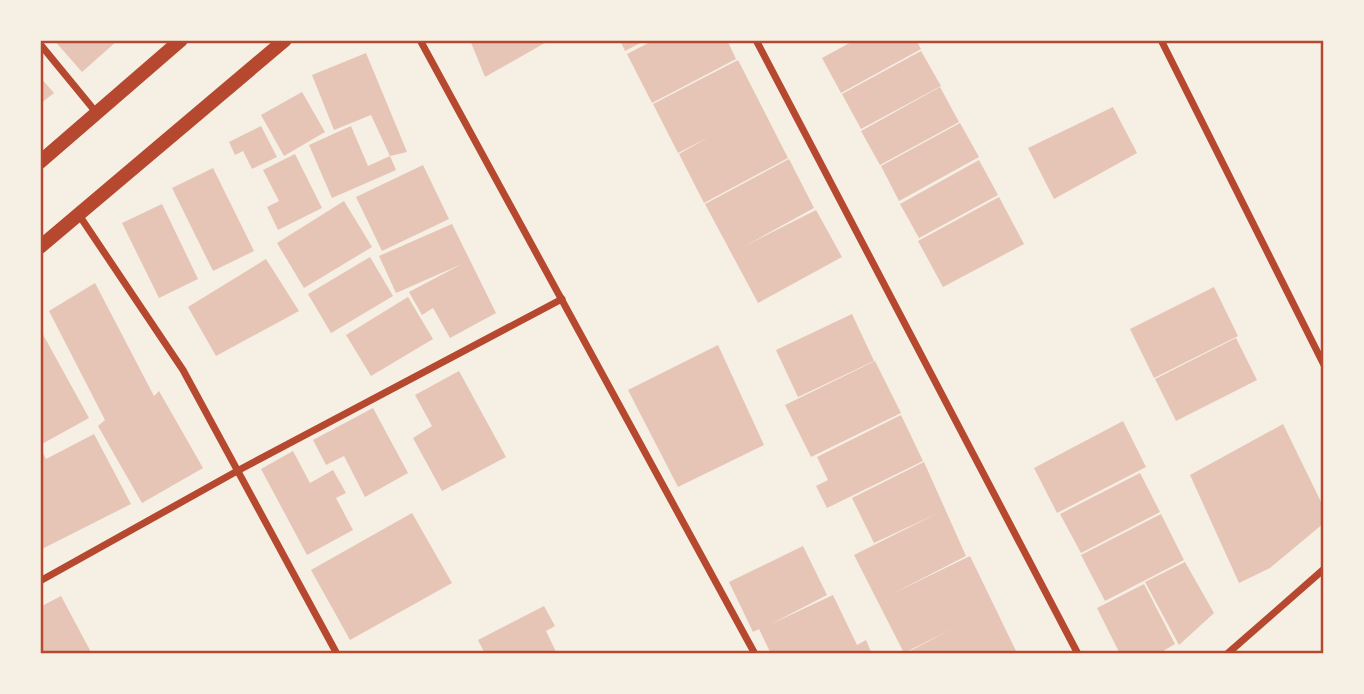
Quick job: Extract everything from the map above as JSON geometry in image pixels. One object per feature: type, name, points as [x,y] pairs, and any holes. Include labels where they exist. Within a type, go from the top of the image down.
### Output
[{"type":"main road","points":[[40,162],[95,111],[181,40]]},
{"type":"main road","points":[[40,247],[285,40]]},
{"type":"street","points":[[420,40],[755,654]]},
{"type":"street","points":[[756,40],[1078,654]]},
{"type":"street","points":[[1161,40],[1324,365]]},
{"type":"street","points":[[40,44],[95,111]]},
{"type":"street","points":[[79,215],[183,370],[337,654]]},
{"type":"street","points":[[40,581],[239,470],[562,299]]},
{"type":"street","points":[[1227,654],[1324,569]]},
{"type":"building","points":[[54,40],[118,40],[82,72]]},
{"type":"building","points":[[470,40],[550,40],[485,77]]},
{"type":"building","points":[[620,40],[646,40],[625,51]]},
{"type":"building","points":[[654,40],[727,40],[736,59],[652,103],[627,54]]},
{"type":"building","points":[[855,40],[916,40],[921,49],[841,93],[822,58]]},
{"type":"building","points":[[921,51],[941,86],[861,129],[842,94]]},
{"type":"building","points":[[366,53],[407,152],[390,156],[371,115],[334,130],[312,75]]},
{"type":"building","points":[[738,60],[788,158],[704,203],[679,154],[709,137],[678,153],[653,104]]},
{"type":"building","points":[[40,77],[54,93],[40,104]]},
{"type":"building","points":[[940,87],[959,122],[880,165],[861,131]]},
{"type":"building","points":[[302,92],[325,132],[284,156],[261,115]]},
{"type":"building","points":[[1113,107],[1137,153],[1054,199],[1028,148]]},
{"type":"building","points":[[960,123],[979,157],[899,201],[881,166]]},
{"type":"building","points":[[261,126],[277,157],[252,169],[243,151],[235,155],[229,142]]},
{"type":"building","points":[[351,126],[368,166],[390,156],[396,170],[332,198],[309,145]]},
{"type":"building","points":[[295,154],[322,208],[278,230],[267,207],[279,201],[263,170]]},
{"type":"building","points":[[789,159],[814,208],[741,248],[816,210],[842,257],[758,303],[705,204]]},
{"type":"building","points":[[979,160],[998,195],[919,238],[900,204]]},
{"type":"building","points":[[423,165],[449,219],[382,251],[356,197]]},
{"type":"building","points":[[213,168],[254,251],[213,271],[172,188]]},
{"type":"building","points":[[999,197],[1024,244],[943,287],[918,241]]},
{"type":"building","points":[[344,201],[372,247],[304,288],[277,243]]},
{"type":"building","points":[[162,204],[198,279],[159,298],[122,223]]},
{"type":"building","points":[[452,224],[496,313],[450,338],[433,308],[422,315],[409,292],[462,264],[396,293],[379,256]]},
{"type":"building","points":[[370,257],[393,296],[331,333],[308,294]]},
{"type":"building","points":[[266,259],[299,311],[216,356],[188,307]]},
{"type":"building","points":[[95,283],[154,396],[159,391],[203,468],[142,503],[98,426],[105,420],[49,311]]},
{"type":"building","points":[[1214,287],[1238,336],[1154,378],[1130,329]]},
{"type":"building","points":[[408,297],[433,339],[371,376],[346,335]]},
{"type":"building","points":[[852,314],[874,361],[798,397],[776,350]]},
{"type":"building","points":[[40,329],[89,418],[40,445]]},
{"type":"building","points":[[1236,338],[1257,380],[1176,421],[1155,379]]},
{"type":"building","points":[[718,345],[764,445],[678,487],[628,390]]},
{"type":"building","points":[[875,361],[901,413],[811,457],[785,405]]},
{"type":"building","points":[[459,371],[506,457],[442,491],[413,438],[432,426],[415,395]]},
{"type":"building","points":[[373,408],[408,473],[365,497],[344,456],[326,465],[313,440]]},
{"type":"building","points":[[901,415],[923,461],[827,508],[816,486],[828,480],[817,457]]},
{"type":"building","points":[[1123,421],[1146,467],[1057,513],[1034,468]]},
{"type":"building","points":[[1283,424],[1324,508],[1324,523],[1270,568],[1239,583],[1190,475]]},
{"type":"building","points":[[94,434],[131,504],[40,550],[40,447],[46,459]]},
{"type":"building","points":[[293,451],[310,483],[333,470],[346,493],[336,498],[353,530],[307,555],[261,469]]},
{"type":"building","points":[[924,462],[966,556],[892,594],[970,556],[1016,651],[1010,654],[912,654],[910,651],[952,629],[904,653],[854,555],[936,514],[874,543],[852,498]]},
{"type":"building","points":[[1140,473],[1160,512],[1081,553],[1060,514]]},
{"type":"building","points":[[412,513],[452,583],[350,640],[311,570]]},
{"type":"building","points":[[1161,514],[1184,560],[1105,601],[1081,555]]},
{"type":"building","points":[[803,546],[827,595],[769,625],[833,595],[857,645],[866,640],[872,654],[771,654],[759,629],[753,632],[729,582]]},
{"type":"building","points":[[1185,562],[1214,613],[1179,645],[1145,582]]},
{"type":"building","points":[[1144,584],[1175,644],[1158,654],[1120,654],[1097,608]]},
{"type":"building","points":[[61,596],[92,654],[40,654],[40,607]]},
{"type":"building","points":[[544,606],[555,626],[546,631],[557,654],[485,654],[478,640]]}]
